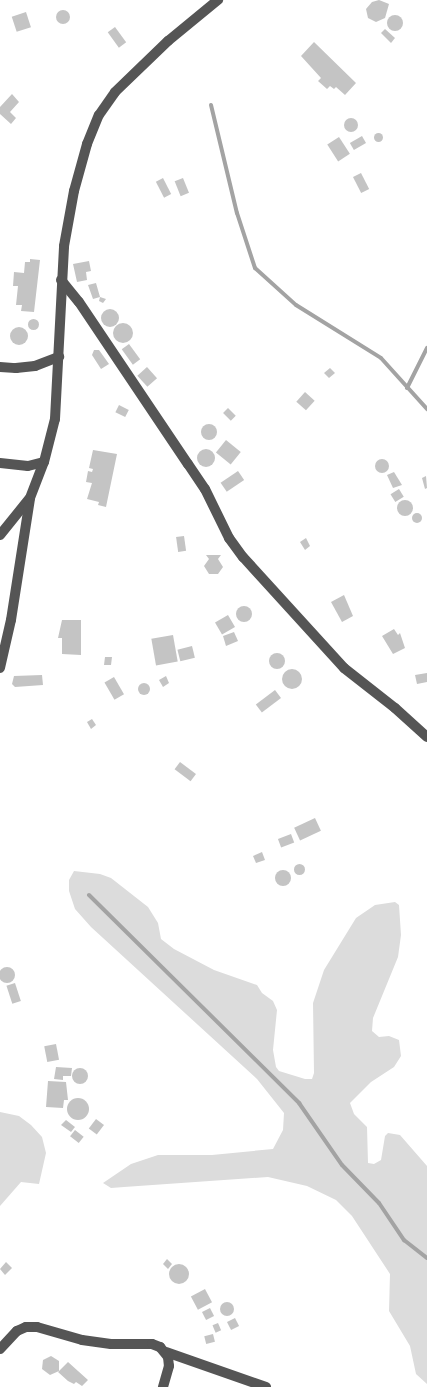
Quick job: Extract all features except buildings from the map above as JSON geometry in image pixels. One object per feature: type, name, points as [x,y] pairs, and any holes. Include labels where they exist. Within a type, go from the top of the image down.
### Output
[{"type":"street","points":[[0,668],[11,620],[30,498],[44,462],[55,419],[62,280],[74,191],[87,144],[99,115],[115,92],[143,63],[218,0]]},
{"type":"street","points":[[62,280],[205,489],[229,538],[243,557],[344,668],[395,708],[427,737]]},
{"type":"street","points":[[0,367],[16,368],[35,366],[59,356]]},
{"type":"street","points":[[0,463],[28,466],[44,462]]},
{"type":"street","points":[[0,535],[30,498]]},
{"type":"street","points":[[0,1349],[17,1331],[38,1327],[82,1340],[111,1344],[152,1344],[166,1352],[266,1387]]},
{"type":"street","points":[[163,1387],[169,1366],[166,1352]]},
{"type":"shaded area","points":[[74,871],[100,874],[111,878],[148,907],[158,923],[161,939],[174,949],[214,970],[257,985],[262,993],[273,1001],[277,1010],[273,1050],[276,1067],[279,1071],[305,1079],[312,1079],[314,1073],[313,1003],[324,970],[356,918],[375,905],[395,902],[399,905],[401,935],[398,957],[373,1018],[372,1031],[379,1037],[389,1036],[399,1040],[401,1056],[394,1067],[371,1082],[350,1103],[354,1114],[367,1127],[368,1163],[374,1164],[381,1160],[385,1136],[388,1133],[400,1135],[427,1166],[427,1384],[416,1374],[410,1346],[389,1311],[390,1274],[352,1216],[336,1200],[307,1186],[268,1177],[111,1188],[103,1183],[131,1164],[158,1155],[212,1155],[273,1149],[283,1130],[284,1113],[257,1079],[91,927],[75,909],[69,891],[69,880]]},
{"type":"shaded area","points":[[0,1112],[19,1116],[31,1125],[42,1137],[46,1153],[39,1184],[21,1182],[0,1206]]},
{"type":"waterway","points":[[211,105],[237,213],[255,268],[296,305],[381,358],[427,409]]},
{"type":"waterway","points":[[407,388],[427,348]]},
{"type":"waterway","points":[[89,895],[299,1103],[342,1165],[379,1203],[404,1240],[427,1258]]}]
